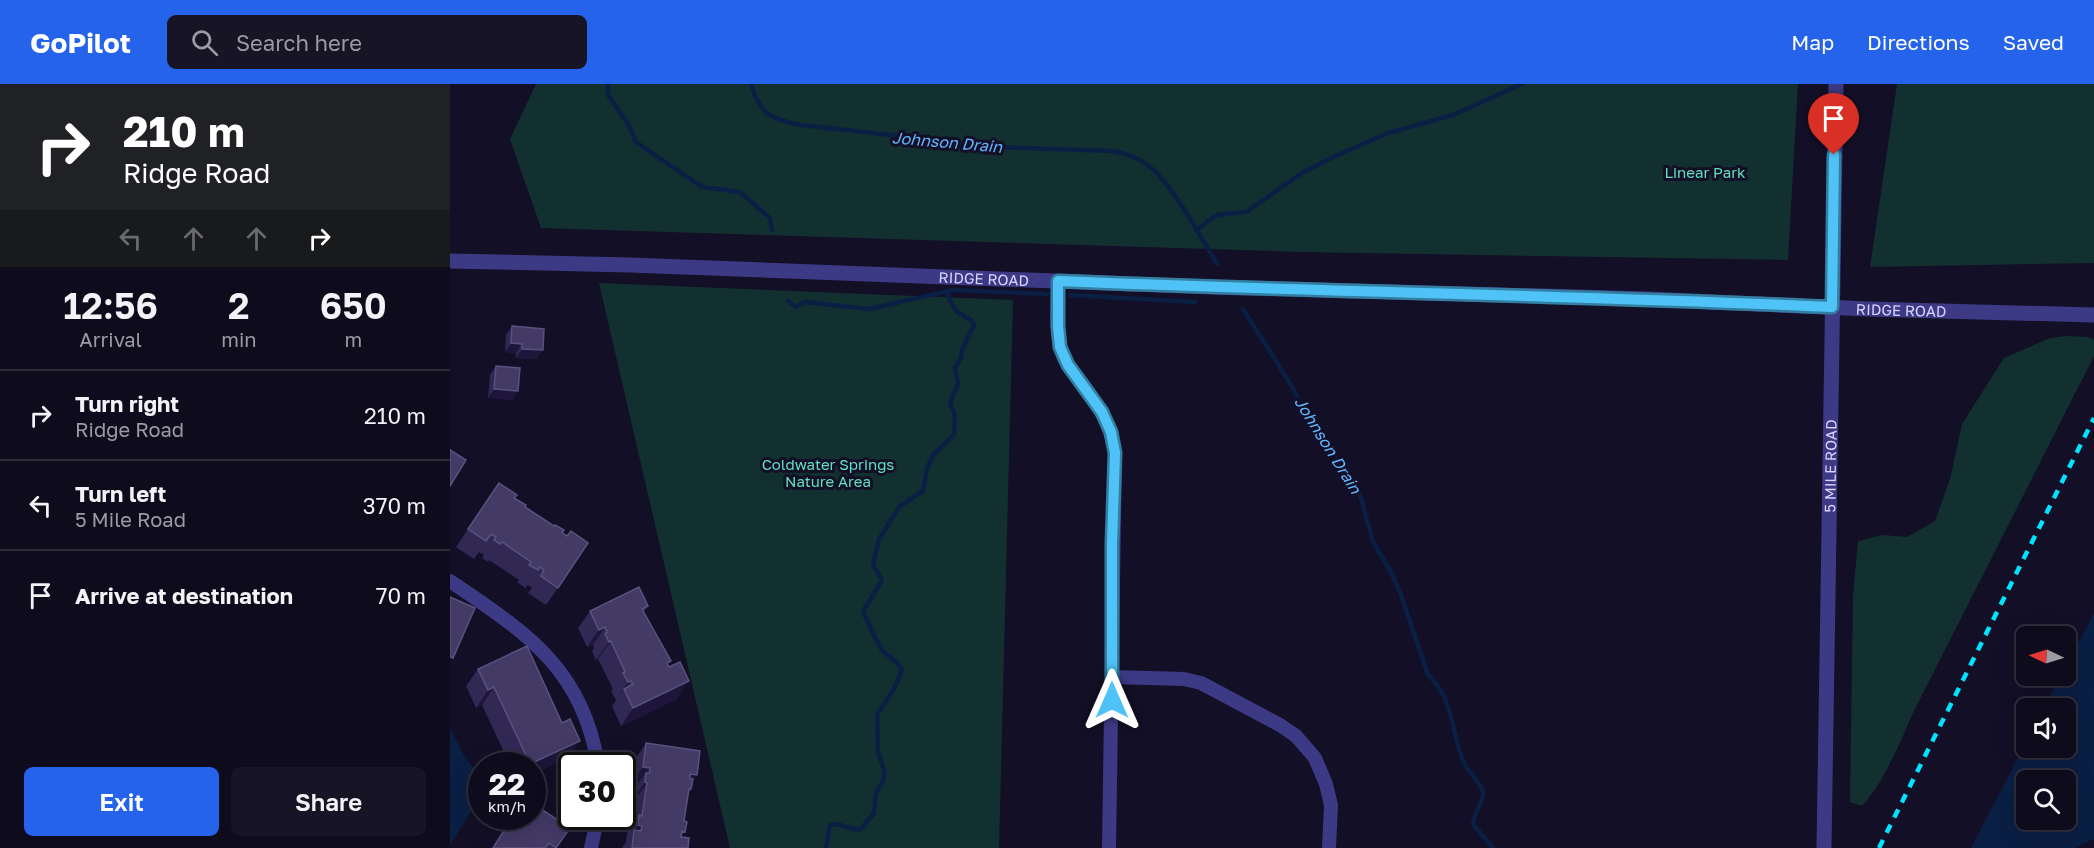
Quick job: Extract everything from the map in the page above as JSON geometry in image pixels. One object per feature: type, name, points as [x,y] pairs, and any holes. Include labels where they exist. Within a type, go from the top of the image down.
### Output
[{"type":"street","name":"5 MILE ROAD","points":[[1824,848],[1836,84]]},
{"type":"street","name":"RIDGE ROAD","points":[[450,261],[619,264],[1234,288],[1649,299],[2094,315]]},
{"type":"street","points":[[1058,281],[1060,347],[1068,365],[1102,412],[1113,442],[1115,463],[1109,848]]},
{"type":"street","points":[[450,581],[522,631],[560,670],[586,717],[595,752]]},
{"type":"street","points":[[1112,677],[1184,679],[1202,683],[1296,736],[1315,758],[1326,784],[1331,805],[1329,848]]},
{"type":"street","points":[[591,848],[595,830]]},
{"type":"green space","name":"Linear Park","points":[[536,84],[1798,84],[1788,260],[1301,252],[541,228],[510,139]]},
{"type":"green space","points":[[1897,84],[2094,84],[2094,263],[1870,267]]},
{"type":"green space","name":"Coldwater Springs Nature Area","points":[[599,283],[1013,300],[999,848],[730,848]]},
{"type":"green space","points":[[2088,337],[2094,340],[2094,356],[1914,711],[1885,773],[1862,806],[1850,802],[1853,595],[1858,541],[1883,535],[1907,537],[1935,521],[1950,479],[1962,424],[2004,358],[2050,338]]},
{"type":"water","points":[[2094,613],[2094,839],[2074,848],[1971,848],[2018,758],[2076,758],[2076,698],[2049,698],[2055,686],[2076,686],[2076,648]]},
{"type":"water","points":[[450,728],[468,761],[468,817],[450,845]]},
{"type":"building","points":[[512,326],[544,329],[543,350],[522,349],[522,344],[511,343]]},
{"type":"building","points":[[496,366],[520,368],[518,391],[494,389]]},
{"type":"building","points":[[450,450],[466,460],[450,486]]},
{"type":"building","points":[[499,483],[517,495],[514,498],[526,505],[525,507],[564,530],[562,533],[567,536],[571,531],[588,543],[558,588],[541,576],[544,570],[540,567],[538,570],[529,565],[531,562],[502,542],[500,544],[494,540],[496,537],[491,534],[486,541],[468,529]]},
{"type":"building","points":[[639,587],[648,606],[642,609],[671,661],[667,663],[669,667],[680,662],[689,681],[633,708],[624,689],[633,684],[631,681],[628,682],[623,673],[625,672],[611,641],[609,642],[605,634],[607,632],[605,627],[599,630],[590,611]]},
{"type":"building","points":[[450,597],[475,608],[453,658],[450,657]]},
{"type":"building","points":[[527,646],[562,723],[570,719],[580,741],[546,757],[546,752],[524,752],[494,687],[488,690],[478,669]]},
{"type":"building","points":[[646,743],[700,751],[697,775],[690,774],[690,779],[693,779],[691,789],[689,789],[684,821],[687,822],[685,832],[682,831],[681,837],[689,838],[688,848],[632,848],[634,830],[641,831],[642,826],[638,825],[639,815],[642,816],[647,783],[645,782],[646,773],[650,773],[650,768],[643,767]]},
{"type":"building","points":[[546,812],[558,820],[558,830],[569,830],[556,848],[549,843],[545,848],[493,848],[504,830],[546,830]]},
{"type":"waterway","points":[[608,84],[608,95],[628,124],[636,142],[702,187],[740,192],[770,218],[772,230]]},
{"type":"waterway","name":"Johnson Drain","points":[[751,84],[758,103],[768,114],[774,118],[801,125],[945,141],[967,146],[1112,151],[1132,156],[1150,167],[1168,186],[1217,264]]},
{"type":"waterway","points":[[1196,230],[1217,215],[1246,212],[1302,173],[1333,157],[1388,133],[1453,115],[1522,84]]},
{"type":"waterway","points":[[788,301],[796,307],[805,302],[869,309],[953,290],[1047,294]]},
{"type":"waterway","points":[[826,848],[830,825],[838,824],[857,830],[861,829],[874,813],[876,793],[884,779],[878,751],[877,715],[895,687],[902,670],[882,650],[863,611],[882,581],[873,564],[879,539],[900,506],[923,491],[927,469],[933,455],[954,435],[955,415],[950,403],[958,384],[955,368],[974,325],[972,321],[956,311],[947,294],[950,291]]},
{"type":"waterway","points":[[1070,295],[1195,302]]},
{"type":"waterway","name":"Johnson Drain","points":[[1243,309],[1293,388],[1300,405],[1359,491],[1373,542],[1400,592],[1428,675],[1437,685],[1448,707],[1460,753],[1465,765],[1482,789],[1483,797],[1473,824],[1493,848]]},
{"type":"railway","points":[[1879,848],[2094,418]]},
{"type":"route","points":[[1112,700],[1112,543],[1115,453],[1111,432],[1102,412],[1068,365],[1060,347],[1058,281],[1649,299],[1832,307],[1834,155]]}]
